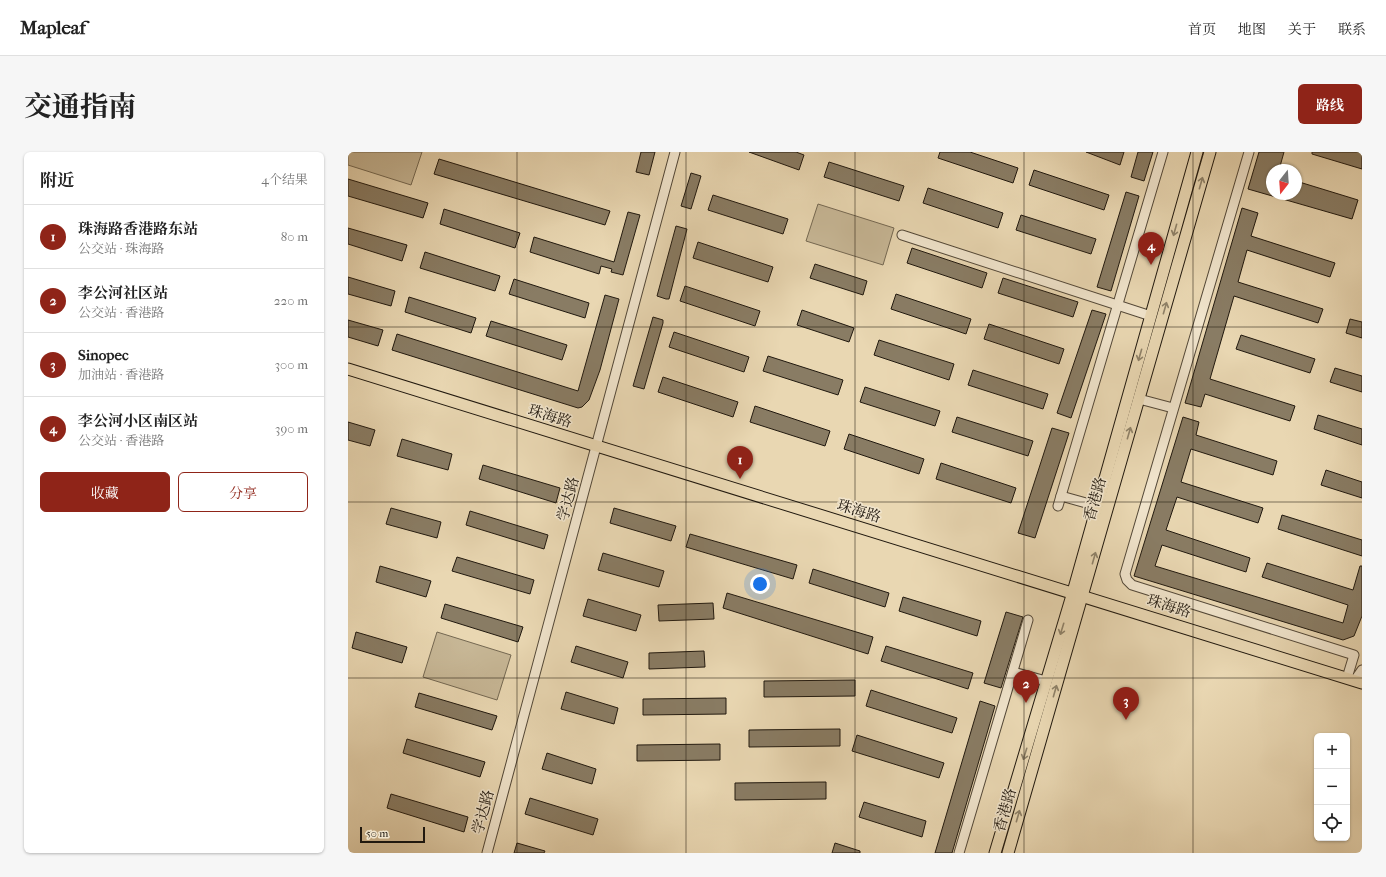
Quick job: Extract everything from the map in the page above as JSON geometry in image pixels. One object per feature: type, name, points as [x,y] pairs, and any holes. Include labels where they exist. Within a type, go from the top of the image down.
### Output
[{"type":"main road","name":"香港路","points":[[995,853],[1046,681],[1078,594],[1098,506],[1197,152]]},
{"type":"main road","name":"香港路","points":[[1008,853],[1078,594],[1139,398],[1210,152]]},
{"type":"main road","name":"珠海路","points":[[348,369],[596,447],[1355,680]]},
{"type":"street","name":"学达路","points":[[487,853],[675,152]]},
{"type":"street","points":[[1058,506],[1163,152]]},
{"type":"street","points":[[1249,152],[1126,568],[1127,580],[1132,585],[1354,655],[1355,680]]},
{"type":"street","points":[[902,236],[1151,316]]},
{"type":"street","points":[[1139,398],[1173,408]]},
{"type":"street","points":[[1061,496],[1098,506]]},
{"type":"street","points":[[959,853],[1028,620]]},
{"type":"street","points":[[1355,680],[1362,670]]},
{"type":"street","points":[[1013,672],[1046,681]]},
{"type":"shaded area","points":[[348,152],[422,152],[411,185],[348,165]]},
{"type":"shaded area","points":[[818,204],[894,228],[883,265],[806,241]]},
{"type":"shaded area","points":[[437,632],[511,655],[497,700],[423,677]]},
{"type":"building","points":[[641,152],[655,152],[649,175],[636,172]]},
{"type":"building","points":[[749,152],[796,152],[804,155],[799,170]]},
{"type":"building","points":[[940,152],[970,152],[1018,168],[1013,183],[938,158]]},
{"type":"building","points":[[1086,152],[1124,152],[1120,165]]},
{"type":"building","points":[[1138,152],[1153,152],[1144,181],[1131,177]]},
{"type":"building","points":[[1259,152],[1284,152],[1281,164],[1266,164],[1266,194],[1248,189]]},
{"type":"building","points":[[1312,152],[1362,152],[1362,169],[1312,154]]},
{"type":"building","points":[[439,159],[610,211],[605,225],[434,174]]},
{"type":"building","points":[[829,162],[904,186],[899,201],[824,177]]},
{"type":"building","points":[[1034,170],[1109,195],[1104,210],[1029,185]]},
{"type":"building","points":[[691,173],[701,176],[691,209],[681,206]]},
{"type":"building","points":[[348,179],[428,203],[423,218],[348,196]]},
{"type":"building","points":[[1302,183],[1358,200],[1352,219],[1286,200],[1302,200]]},
{"type":"building","points":[[928,188],[1003,213],[998,228],[923,203]]},
{"type":"building","points":[[1126,192],[1139,196],[1111,291],[1097,287]]},
{"type":"building","points":[[713,195],[788,219],[783,234],[708,210]]},
{"type":"building","points":[[1242,208],[1258,213],[1251,236],[1335,263],[1330,277],[1247,250],[1238,282],[1323,309],[1318,323],[1234,296],[1210,379],[1295,406],[1290,421],[1205,394],[1201,407],[1185,403]]},
{"type":"building","points":[[444,209],[520,233],[515,248],[440,224]]},
{"type":"building","points":[[628,212],[640,215],[623,275],[611,272],[612,269],[601,266],[599,274],[530,252],[534,237],[614,262]]},
{"type":"building","points":[[1021,215],[1096,239],[1091,254],[1016,230]]},
{"type":"building","points":[[676,226],[687,229],[669,299],[666,299],[657,296]]},
{"type":"building","points":[[348,228],[407,245],[402,261],[348,244]]},
{"type":"building","points":[[698,242],[773,267],[768,282],[693,258]]},
{"type":"building","points":[[912,248],[987,273],[982,288],[907,263]]},
{"type":"building","points":[[425,252],[500,276],[495,291],[420,268]]},
{"type":"building","points":[[815,264],[867,281],[863,295],[810,278]]},
{"type":"building","points":[[348,277],[395,291],[391,306],[348,294]]},
{"type":"building","points":[[1003,278],[1078,302],[1073,317],[998,293]]},
{"type":"building","points":[[514,279],[589,303],[585,318],[509,294]]},
{"type":"building","points":[[685,286],[760,311],[755,326],[680,301]]},
{"type":"building","points":[[896,294],[971,319],[966,334],[891,309]]},
{"type":"building","points":[[605,295],[619,299],[600,370],[589,400],[582,407],[578,408],[392,350],[397,334],[578,391]]},
{"type":"building","points":[[409,297],[476,318],[471,333],[405,312]]},
{"type":"building","points":[[802,310],[854,328],[849,342],[797,325]]},
{"type":"building","points":[[1092,310],[1106,314],[1071,418],[1057,413]]},
{"type":"building","points":[[653,317],[663,320],[663,323],[644,389],[633,386]]},
{"type":"building","points":[[1350,319],[1362,322],[1362,338],[1346,333]]},
{"type":"building","points":[[348,320],[383,330],[378,346],[348,337]]},
{"type":"building","points":[[491,321],[567,345],[562,360],[486,336]]},
{"type":"building","points":[[989,324],[1064,349],[1059,364],[984,339]]},
{"type":"building","points":[[674,332],[749,357],[744,372],[669,347]]},
{"type":"building","points":[[1241,335],[1315,359],[1310,373],[1236,349]]},
{"type":"building","points":[[879,340],[954,364],[949,380],[874,355]]},
{"type":"building","points":[[768,356],[843,380],[838,395],[763,371]]},
{"type":"building","points":[[1335,368],[1362,376],[1362,392],[1330,382]]},
{"type":"building","points":[[973,370],[1048,394],[1043,409],[968,385]]},
{"type":"building","points":[[663,377],[738,402],[733,417],[658,392]]},
{"type":"building","points":[[865,387],[940,411],[935,426],[860,402]]},
{"type":"building","points":[[755,406],[830,431],[825,446],[750,422]]},
{"type":"building","points":[[1318,415],[1362,429],[1362,445],[1314,429]]},
{"type":"building","points":[[957,417],[1033,441],[1028,456],[952,432]]},
{"type":"building","points":[[1183,417],[1199,422],[1196,435],[1277,461],[1273,475],[1191,449],[1181,482],[1263,508],[1258,523],[1177,497],[1166,530],[1250,558],[1246,572],[1162,545],[1155,566],[1343,623],[1348,605],[1262,577],[1267,563],[1353,590],[1360,566],[1362,566],[1362,616],[1354,636],[1343,640],[1134,576]]},
{"type":"building","points":[[348,422],[375,430],[370,446],[348,440]]},
{"type":"building","points":[[1052,428],[1069,433],[1035,538],[1018,533]]},
{"type":"building","points":[[849,434],[924,459],[919,474],[844,449]]},
{"type":"building","points":[[402,439],[452,454],[448,470],[397,456]]},
{"type":"building","points":[[941,463],[1016,488],[1011,503],[936,479]]},
{"type":"building","points":[[483,465],[560,488],[556,503],[479,479]]},
{"type":"building","points":[[1326,470],[1362,482],[1362,498],[1321,485]]},
{"type":"building","points":[[391,508],[441,522],[437,538],[386,524]]},
{"type":"building","points":[[614,508],[676,526],[671,541],[610,523]]},
{"type":"building","points":[[470,511],[548,535],[544,549],[466,525]]},
{"type":"building","points":[[1282,515],[1362,540],[1362,556],[1278,529]]},
{"type":"building","points":[[690,534],[797,565],[793,579],[686,547]]},
{"type":"building","points":[[603,553],[664,571],[659,587],[598,570]]},
{"type":"building","points":[[457,557],[534,580],[530,594],[452,571]]},
{"type":"building","points":[[380,566],[431,581],[426,597],[376,582]]},
{"type":"building","points":[[813,569],[889,593],[885,607],[809,583]]},
{"type":"building","points":[[727,593],[873,637],[868,654],[723,608]]},
{"type":"building","points":[[903,597],[981,621],[977,636],[899,611]]},
{"type":"building","points":[[588,599],[641,615],[636,631],[583,616]]},
{"type":"building","points":[[713,603],[714,619],[659,621],[658,605]]},
{"type":"building","points":[[445,604],[523,627],[518,642],[441,618]]},
{"type":"building","points":[[1006,612],[1023,617],[1001,688],[984,683]]},
{"type":"building","points":[[356,632],[407,647],[402,663],[352,648]]},
{"type":"building","points":[[576,646],[628,662],[623,678],[571,662]]},
{"type":"building","points":[[886,646],[973,673],[968,689],[881,661]]},
{"type":"building","points":[[704,651],[705,667],[649,669],[649,653]]},
{"type":"building","points":[[855,680],[855,696],[764,697],[764,681]]},
{"type":"building","points":[[871,690],[957,718],[952,733],[866,706]]},
{"type":"building","points":[[566,692],[618,708],[614,724],[561,709]]},
{"type":"building","points":[[419,693],[497,716],[492,730],[415,707]]},
{"type":"building","points":[[726,698],[726,714],[643,715],[643,699]]},
{"type":"building","points":[[980,701],[995,706],[952,853],[935,853]]},
{"type":"building","points":[[840,729],[840,746],[749,747],[749,730]]},
{"type":"building","points":[[857,735],[944,763],[939,778],[852,751]]},
{"type":"building","points":[[407,739],[485,762],[480,777],[403,753]]},
{"type":"building","points":[[720,744],[720,760],[637,761],[637,745]]},
{"type":"building","points":[[547,753],[596,769],[592,784],[542,769]]},
{"type":"building","points":[[826,782],[826,799],[735,800],[735,783]]},
{"type":"building","points":[[391,794],[468,817],[464,832],[387,808]]},
{"type":"building","points":[[530,798],[598,819],[593,835],[525,814]]},
{"type":"building","points":[[864,802],[926,821],[922,837],[859,817]]},
{"type":"building","points":[[517,843],[545,851],[544,853],[514,853]]},
{"type":"building","points":[[835,843],[860,851],[860,853],[832,853]]},
{"type":"place","name":"李公河小区南区站","points":[[1151,265]]},
{"type":"place","name":"珠海路香港路东站","points":[[740,479]]},
{"type":"place","name":"李公河社区站","points":[[1026,703]]},
{"type":"place","name":"Sinopec","points":[[1126,720]]}]
